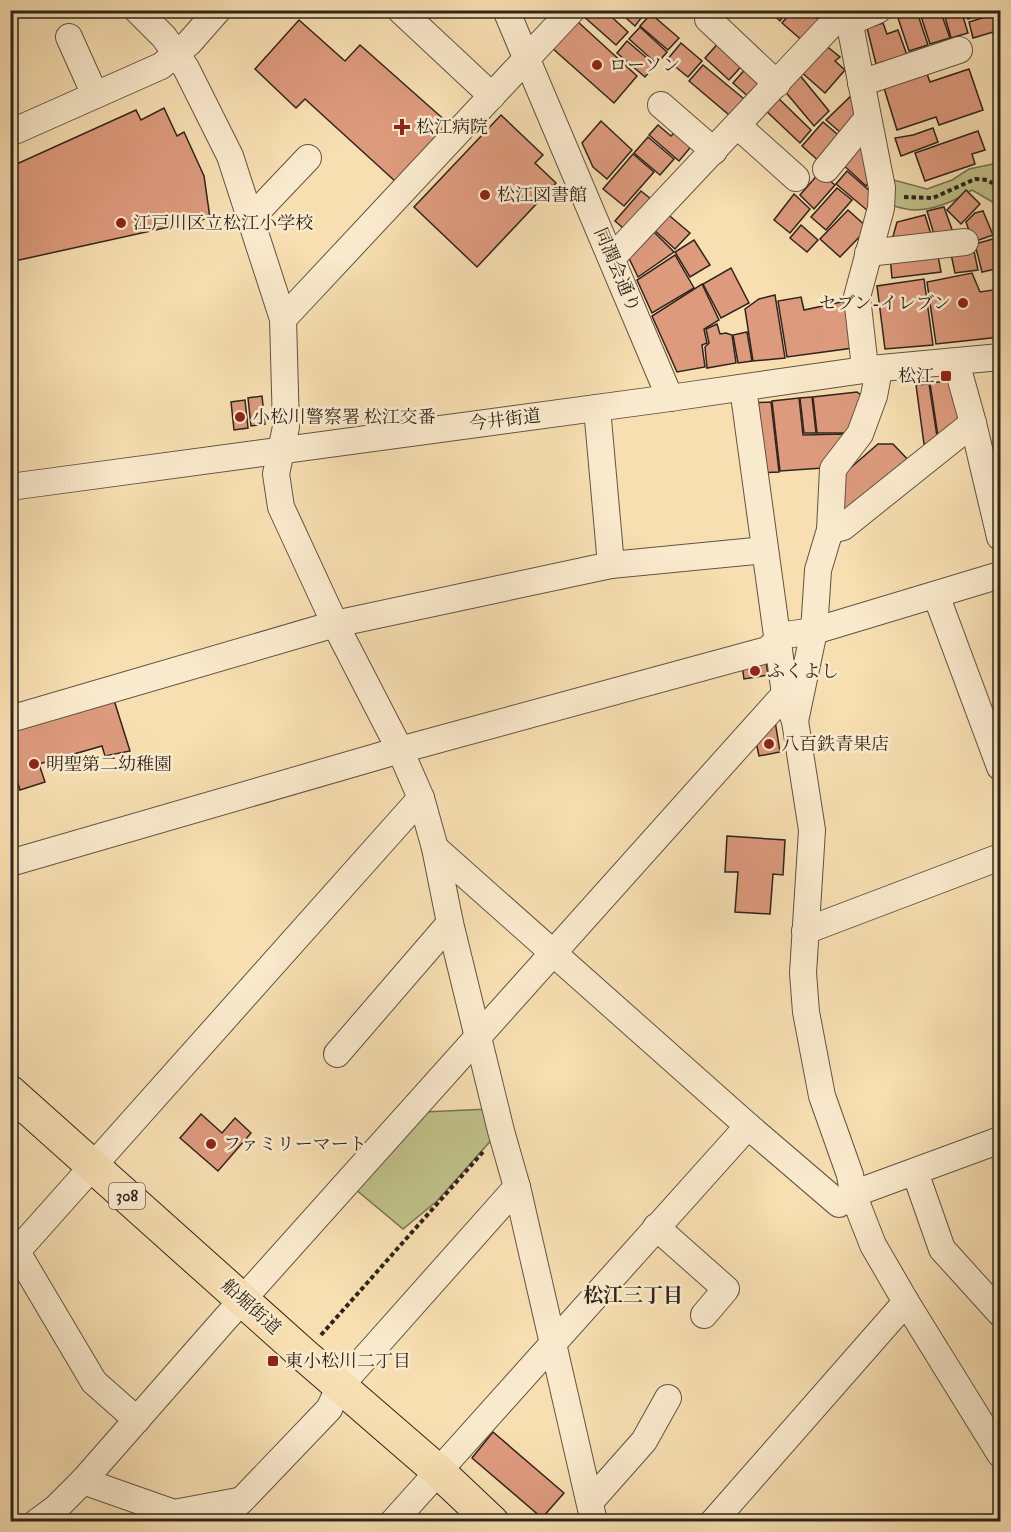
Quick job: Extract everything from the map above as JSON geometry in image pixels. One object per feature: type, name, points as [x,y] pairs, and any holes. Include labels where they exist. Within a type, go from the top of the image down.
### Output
[{"type":"main road","name":"船堀街道","points":[[10,1092],[492,1521]]},
{"type":"street","points":[[137,10],[164,37],[186,68],[230,156],[283,319],[286,427],[276,474],[281,507],[335,624],[400,750],[421,798],[435,848],[450,923],[501,1131],[517,1186],[592,1512]]},
{"type":"street","points":[[10,133],[161,66],[189,43],[218,10]]},
{"type":"street","points":[[400,10],[492,96]]},
{"type":"street","name":"同潤会通り","points":[[506,10],[670,398]]},
{"type":"street","points":[[283,319],[572,10]]},
{"type":"street","points":[[612,258],[738,126],[838,15],[878,10]]},
{"type":"street","points":[[703,14],[777,84]]},
{"type":"street","points":[[795,721],[814,631],[818,570],[830,530],[833,469],[860,434],[874,396],[877,380],[864,359],[857,297],[881,208],[882,192],[861,83],[838,15]]},
{"type":"street","points":[[69,37],[95,95]]},
{"type":"street","points":[[861,83],[959,50]]},
{"type":"street","points":[[661,105],[714,151]]},
{"type":"street","points":[[826,169],[867,119]]},
{"type":"street","points":[[738,126],[796,178]]},
{"type":"street","points":[[250,219],[308,158]]},
{"type":"street","points":[[868,253],[965,242]]},
{"type":"street","name":"今井街道","points":[[10,487],[871,369],[1000,357]]},
{"type":"street","points":[[956,362],[1000,537]]},
{"type":"street","points":[[743,388],[785,694],[795,721],[812,830],[803,973],[808,1022],[822,1096],[850,1175],[853,1194],[873,1245],[1000,1454]]},
{"type":"street","points":[[597,408],[611,565]]},
{"type":"street","points":[[830,530],[843,527],[973,423]]},
{"type":"street","points":[[11,717],[335,624],[611,565],[765,550]]},
{"type":"street","points":[[10,863],[400,750],[767,650],[785,635],[814,631],[1000,575]]},
{"type":"street","points":[[936,595],[1000,767]]},
{"type":"street","points":[[38,1521],[56,1508],[83,1481],[242,1300],[785,694]]},
{"type":"street","points":[[137,1420],[94,1382],[14,1256],[421,798]]},
{"type":"street","points":[[435,848],[839,1204],[853,1194],[1000,1140]]},
{"type":"street","points":[[805,931],[1000,857]]},
{"type":"street","points":[[337,1054],[450,923]]},
{"type":"street","points":[[393,1521],[748,1126]]},
{"type":"street","points":[[915,1172],[942,1249],[1000,1313]]},
{"type":"street","points":[[216,1521],[241,1501],[329,1409],[340,1386],[517,1186]]},
{"type":"street","points":[[656,1227],[726,1289],[704,1315]]},
{"type":"street","points":[[713,1521],[906,1302]]},
{"type":"street","points":[[592,1512],[644,1441],[668,1398]]},
{"type":"street","points":[[83,1481],[174,1512],[241,1501]]},
{"type":"path","points":[[882,192],[909,198],[933,198],[975,179],[987,180],[996,184],[1000,190]]},
{"type":"path","points":[[304,1355],[501,1131]]},
{"type":"green space","points":[[1000,153],[1000,239],[996,204],[972,190],[937,207],[922,210],[904,209],[886,204],[886,178],[927,189],[952,180],[969,169],[993,164]]},
{"type":"green space","points":[[489,1109],[495,1136],[437,1201],[403,1229],[355,1189],[424,1112]]},
{"type":"building","points":[[586,10],[604,10],[628,32],[616,45],[582,15]]},
{"type":"building","points":[[617,10],[643,10],[645,13],[635,26]]},
{"type":"building","points":[[768,10],[788,10],[780,21]]},
{"type":"building","points":[[793,10],[808,10],[822,23],[805,43],[782,23]]},
{"type":"building","points":[[919,10],[940,10],[950,38],[930,44]]},
{"type":"building","points":[[943,10],[961,10],[968,33],[951,38]]},
{"type":"building","points":[[966,10],[987,10],[987,13],[968,19]]},
{"type":"building","points":[[917,12],[928,45],[909,51],[898,18]]},
{"type":"building","points":[[651,14],[679,38],[668,50],[640,26]]},
{"type":"building","points":[[995,14],[1000,30],[973,38],[969,22]]},
{"type":"building","points":[[299,20],[345,61],[360,45],[448,123],[396,182],[305,99],[296,108],[255,69]]},
{"type":"building","points":[[577,21],[637,76],[614,103],[552,48]]},
{"type":"building","points":[[883,23],[887,34],[898,30],[907,55],[876,64],[867,28]]},
{"type":"building","points":[[640,27],[667,52],[657,64],[629,39]]},
{"type":"building","points":[[722,39],[747,60],[729,80],[705,58]]},
{"type":"building","points":[[627,41],[655,65],[645,77],[617,53]]},
{"type":"building","points":[[681,43],[702,61],[688,77],[667,60]]},
{"type":"building","points":[[824,44],[840,57],[835,61],[845,70],[825,93],[800,71]]},
{"type":"building","points":[[703,65],[749,103],[735,120],[689,81]]},
{"type":"building","points":[[749,65],[766,81],[751,99],[733,83]]},
{"type":"building","points":[[969,69],[983,110],[939,125],[936,117],[897,130],[884,88],[927,74],[930,82]]},
{"type":"building","points":[[798,73],[829,111],[814,126],[783,89]]},
{"type":"building","points":[[853,94],[861,123],[847,138],[826,120]]},
{"type":"building","points":[[775,95],[811,130],[800,143],[763,108]]},
{"type":"building","points":[[164,108],[177,136],[184,132],[204,176],[210,218],[10,262],[10,167],[136,110],[141,120]]},
{"type":"building","name":"松江図書館","points":[[501,115],[543,155],[535,163],[556,183],[477,267],[414,207]]},
{"type":"building","points":[[601,121],[632,150],[607,179],[593,167],[582,143]]},
{"type":"building","points":[[823,122],[843,139],[822,164],[802,146]]},
{"type":"building","points":[[658,125],[671,136],[678,129],[694,143],[679,161],[649,135]]},
{"type":"building","points":[[933,128],[938,142],[901,156],[895,138]]},
{"type":"building","points":[[978,131],[985,150],[972,154],[975,164],[925,181],[915,153]]},
{"type":"building","points":[[862,134],[875,175],[866,186],[839,161]]},
{"type":"building","points":[[648,137],[674,159],[660,175],[634,153]]},
{"type":"building","points":[[633,154],[654,172],[624,206],[603,189]]},
{"type":"building","points":[[847,171],[872,193],[868,211],[836,184]]},
{"type":"building","points":[[820,172],[835,185],[814,209],[800,195]]},
{"type":"building","points":[[837,188],[852,200],[826,230],[811,217]]},
{"type":"building","points":[[966,190],[980,204],[961,224],[947,210]]},
{"type":"building","points":[[641,191],[657,204],[630,234],[615,221]]},
{"type":"building","points":[[794,194],[810,209],[790,233],[774,220]]},
{"type":"building","points":[[944,207],[955,238],[936,241],[927,211]]},
{"type":"building","points":[[848,210],[868,228],[840,257],[820,239]]},
{"type":"building","points":[[983,211],[993,235],[973,242],[966,222],[975,213]]},
{"type":"building","points":[[665,212],[690,233],[675,249],[652,228]]},
{"type":"building","points":[[925,215],[933,241],[890,247],[897,222]]},
{"type":"building","points":[[801,225],[818,240],[807,252],[790,238]]},
{"type":"building","points":[[651,229],[674,252],[638,277],[626,252]]},
{"type":"building","points":[[993,239],[1000,268],[982,272],[975,244]]},
{"type":"building","points":[[694,240],[710,265],[690,277],[675,252]]},
{"type":"building","points":[[973,246],[978,270],[955,273],[950,249]]},
{"type":"building","points":[[937,250],[941,272],[892,278],[890,256]]},
{"type":"building","points":[[675,255],[694,288],[652,313],[637,280]]},
{"type":"building","points":[[731,268],[749,303],[721,318],[703,284]]},
{"type":"building","points":[[972,273],[980,292],[1000,289],[1000,337],[936,344],[927,282]]},
{"type":"building","points":[[924,279],[933,345],[885,349],[877,286]]},
{"type":"building","points":[[702,284],[719,320],[704,329],[707,343],[702,345],[705,367],[677,372],[652,316]]},
{"type":"building","points":[[775,295],[785,358],[753,361],[745,309],[759,299]]},
{"type":"building","points":[[801,297],[804,310],[846,301],[853,348],[787,357],[778,301]]},
{"type":"building","points":[[717,324],[720,334],[732,335],[736,363],[707,368],[705,347],[709,343],[706,329]]},
{"type":"building","points":[[747,332],[752,361],[738,363],[733,335]]},
{"type":"building","points":[[957,380],[964,426],[939,443],[930,383]]},
{"type":"building","points":[[929,384],[938,443],[924,444],[916,385]]},
{"type":"building","points":[[857,392],[861,395],[858,408],[855,410],[857,423],[850,433],[817,433],[813,397]]},
{"type":"building","points":[[262,396],[265,424],[251,426],[248,398]]},
{"type":"building","points":[[812,397],[816,433],[804,433],[800,398]]},
{"type":"building","points":[[799,398],[803,435],[844,434],[843,445],[823,468],[780,471],[772,401]]},
{"type":"building","points":[[245,400],[248,428],[234,430],[231,402]]},
{"type":"building","points":[[771,402],[779,472],[758,473],[750,403]]},
{"type":"building","points":[[878,444],[893,444],[912,464],[851,516],[839,505],[841,476]]},
{"type":"building","points":[[766,661],[768,675],[744,679],[742,665]]},
{"type":"building","points":[[114,700],[130,751],[105,756],[102,746],[39,764],[45,782],[20,790],[10,758],[10,732]]},
{"type":"building","points":[[775,721],[780,752],[759,756],[755,737]]},
{"type":"building","points":[[727,836],[785,840],[783,875],[773,874],[770,914],[735,912],[738,872],[725,872]]},
{"type":"building","points":[[201,1114],[222,1133],[235,1118],[251,1133],[218,1171],[180,1138]]},
{"type":"building","points":[[493,1432],[564,1493],[542,1518],[472,1458]]},
{"type":"place","name":"ローソン","points":[[597,65]]},
{"type":"place","name":"松江病院","points":[[402,127]]},
{"type":"place","name":"松江図書館","points":[[485,195]]},
{"type":"place","name":"江戸川区立松江小学校","points":[[121,223]]},
{"type":"place","name":"セブン-イレブン","points":[[963,303]]},
{"type":"place","name":"松江","points":[[946,376]]},
{"type":"place","name":"小松川警察署 松江交番","points":[[240,417]]},
{"type":"place","name":"ふくよし","points":[[755,671]]},
{"type":"place","name":"八百鉄青果店","points":[[769,744]]},
{"type":"place","name":"明聖第二幼稚園","points":[[34,764]]},
{"type":"place","name":"ファミリーマート","points":[[211,1144]]},
{"type":"place","name":"東小松川二丁目","points":[[273,1361]]},
{"type":"district","name":"松江三丁目","points":[[633,1295]]}]
